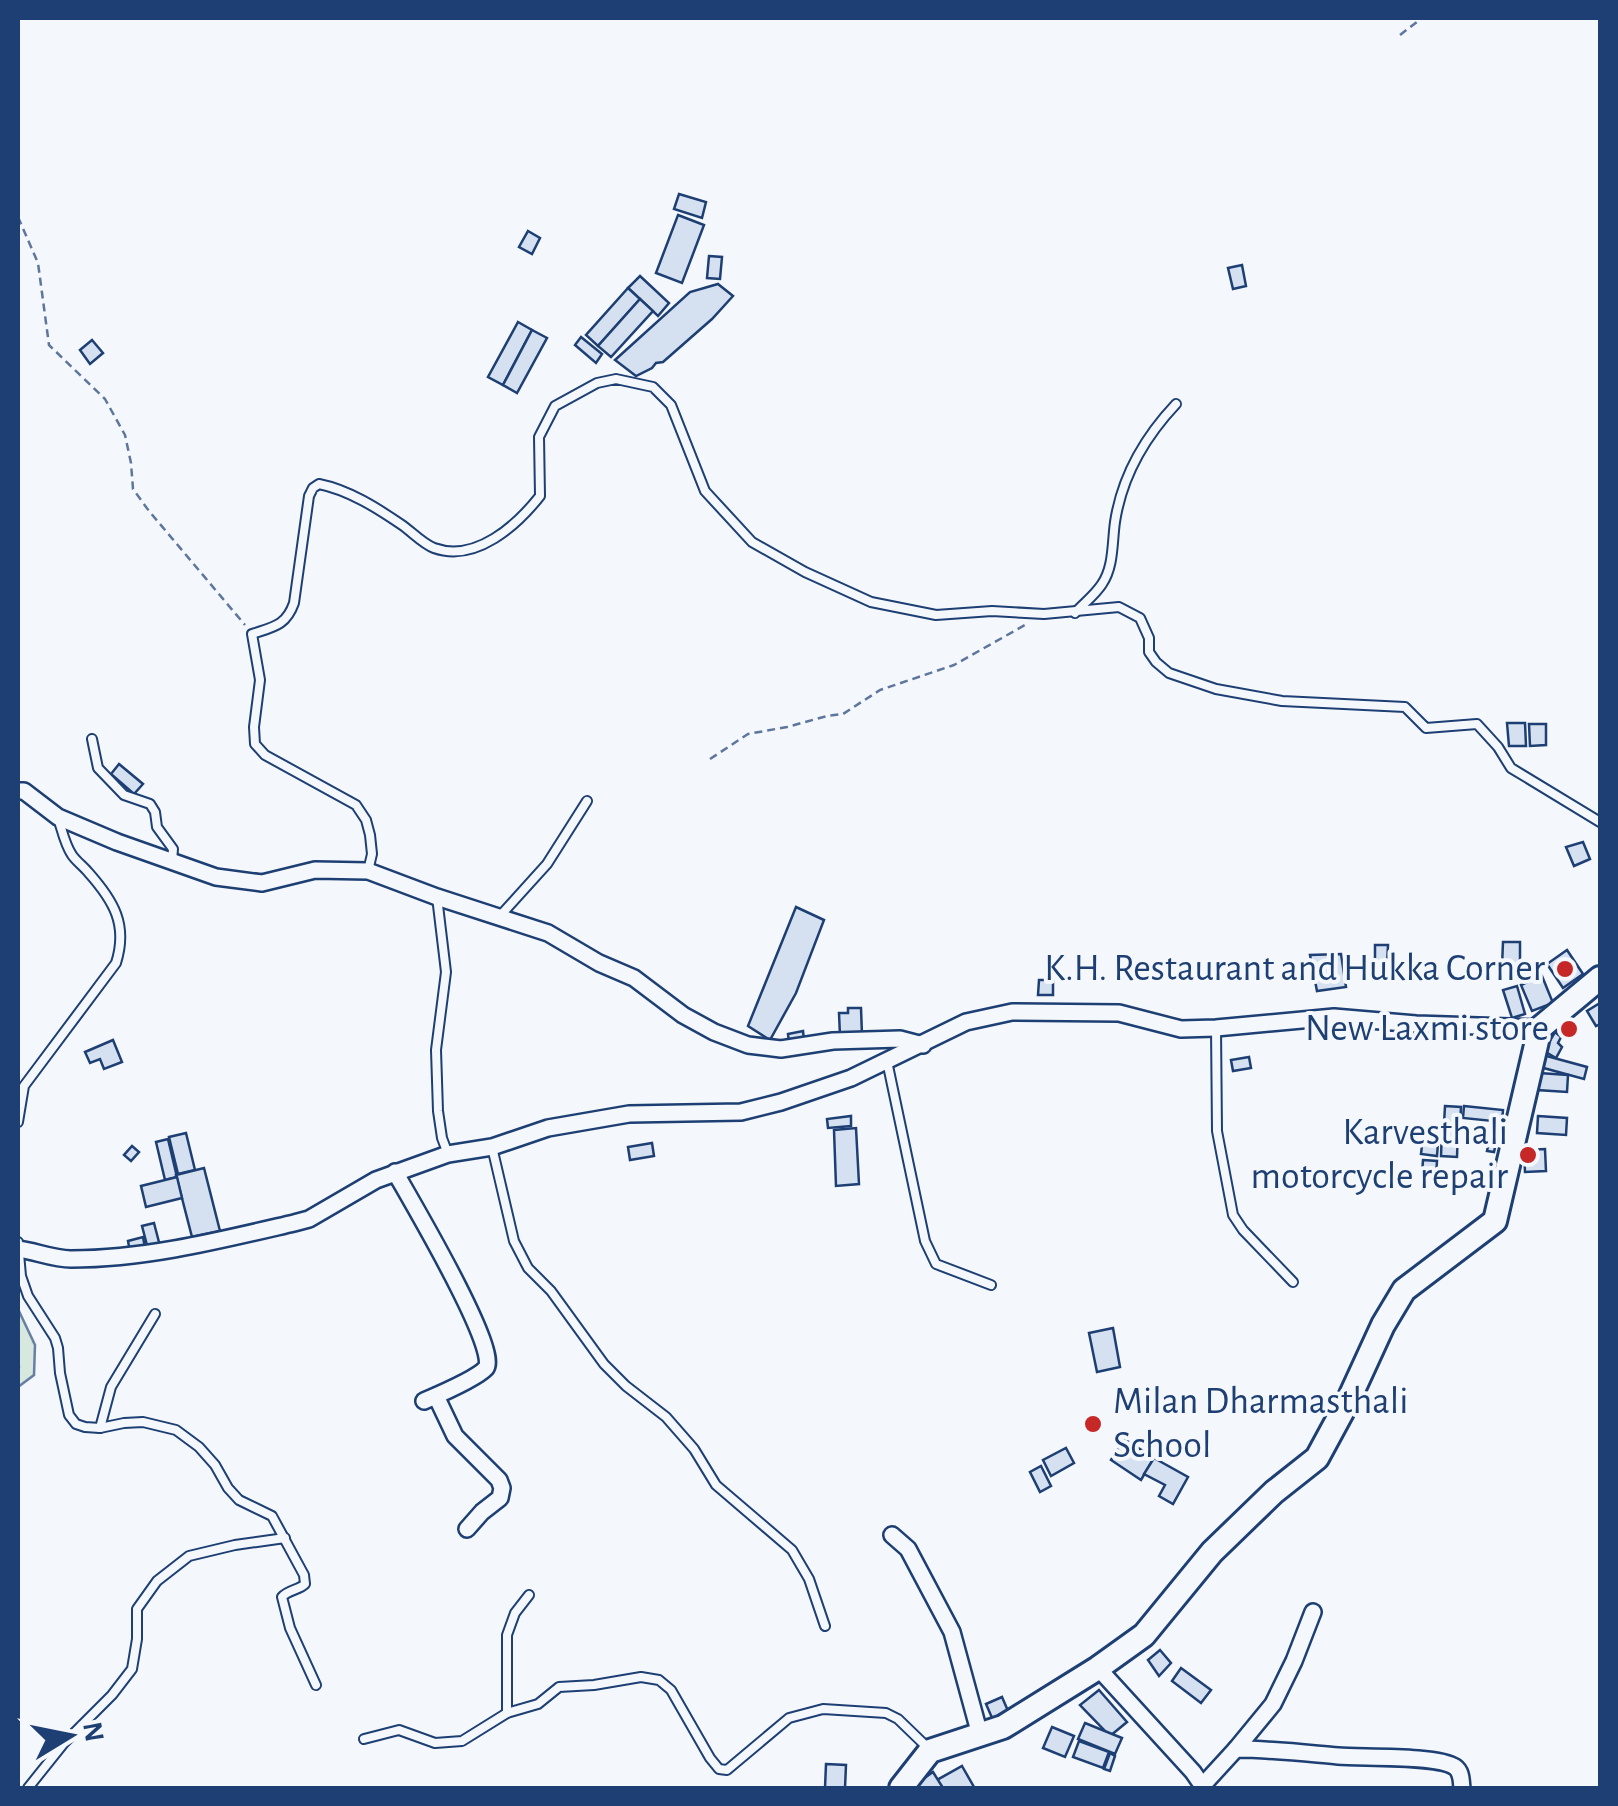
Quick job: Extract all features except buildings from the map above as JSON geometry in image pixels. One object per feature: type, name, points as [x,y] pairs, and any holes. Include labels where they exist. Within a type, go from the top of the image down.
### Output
[{"type":"street","points":[[18,791],[24,791],[58,817],[216,877],[262,883],[315,870],[368,871],[500,916],[548,933],[634,978],[683,1015],[748,1045],[781,1048],[833,1041],[900,1039],[922,1045]]},
{"type":"street","points":[[901,1788],[930,1751],[1003,1728],[1144,1635],[1212,1552],[1274,1492],[1317,1458],[1404,1290],[1495,1220],[1540,1028],[1600,978]]},
{"type":"street","points":[[18,1246],[67,1259],[162,1251],[236,1236],[309,1218],[376,1180],[448,1154],[492,1147],[548,1128],[628,1114],[741,1112],[781,1102],[851,1078],[966,1022],[1012,1012],[1120,1013],[1181,1029],[1334,1017],[1540,1028]]},
{"type":"street","points":[[396,1172],[448,1268],[489,1358],[486,1368],[430,1398],[455,1436],[502,1488],[500,1498],[467,1529]]},
{"type":"street","points":[[892,1535],[908,1549],[952,1632],[980,1735]]},
{"type":"street","points":[[1098,1668],[1204,1787],[1273,1704],[1313,1612]]},
{"type":"street","points":[[1236,1749],[1428,1760],[1453,1765],[1460,1774],[1462,1788]]},
{"type":"lane","points":[[368,871],[372,854],[370,836],[366,820],[356,806],[265,754],[255,744],[260,680],[252,634],[289,617],[313,488],[319,484],[344,491],[398,522],[433,548],[472,548],[509,530],[540,496],[539,437],[555,406],[597,383],[616,379],[653,387],[672,404],[706,491],[752,542],[871,602],[936,615],[992,611],[1075,613],[1119,607],[1140,618],[1149,652],[1169,673],[1216,689],[1282,702],[1405,707],[1426,728],[1476,724],[1512,768],[1600,822]]},
{"type":"lane","points":[[1075,613],[1102,584],[1110,566],[1116,519],[1133,460],[1156,425],[1176,404]]},
{"type":"lane","points":[[92,739],[98,768],[124,795],[150,804],[157,827],[174,849],[172,861]]},
{"type":"lane","points":[[500,916],[547,864],[587,801]]},
{"type":"lane","points":[[18,1122],[24,1086],[116,964],[122,944],[121,925],[110,901],[70,854],[58,817]]},
{"type":"lane","points":[[437,897],[446,972],[436,1050],[438,1111],[448,1154]]},
{"type":"lane","points":[[1216,1028],[1216,1131],[1233,1215],[1242,1230],[1292,1282]]},
{"type":"lane","points":[[888,1061],[924,1241],[936,1264],[990,1284]]},
{"type":"lane","points":[[492,1147],[514,1242],[528,1268],[604,1364],[666,1417],[694,1450],[716,1485],[792,1550],[810,1580],[824,1626]]},
{"type":"lane","points":[[18,1246],[21,1276],[58,1348],[69,1416],[76,1424],[100,1428],[142,1422],[176,1430],[199,1446],[239,1500],[272,1516],[304,1575],[305,1584],[286,1593],[282,1603],[316,1685]]},
{"type":"lane","points":[[100,1428],[111,1387],[154,1314]]},
{"type":"lane","points":[[28,1788],[132,1669],[137,1609],[157,1581],[189,1556],[285,1538]]},
{"type":"lane","points":[[507,1713],[506,1634],[529,1594]]},
{"type":"lane","points":[[364,1739],[399,1730],[435,1743],[462,1741],[507,1713],[538,1704],[560,1687],[641,1678],[659,1680],[671,1690],[719,1769],[727,1770],[789,1718],[823,1709],[886,1713],[898,1719],[930,1751]]},
{"type":"path","points":[[1400,35],[1422,18]]},
{"type":"path","points":[[18,217],[38,263],[49,345],[105,400],[126,435],[133,489],[252,634]]},
{"type":"path","points":[[710,759],[748,734],[843,714],[880,690],[954,666],[1044,614]]},
{"type":"green space","points":[[18,1309],[35,1345],[34,1375],[18,1387]]},
{"type":"place","name":"K.H. Restaurant and Hukka Corner","points":[[1565,969]]},
{"type":"place","name":"New Laxmi store","points":[[1569,1029]]},
{"type":"place","name":"Karvesthali motorcycle repair","points":[[1528,1155]]},
{"type":"place","name":"Milan Dharmasthali School","points":[[1093,1424]]}]
